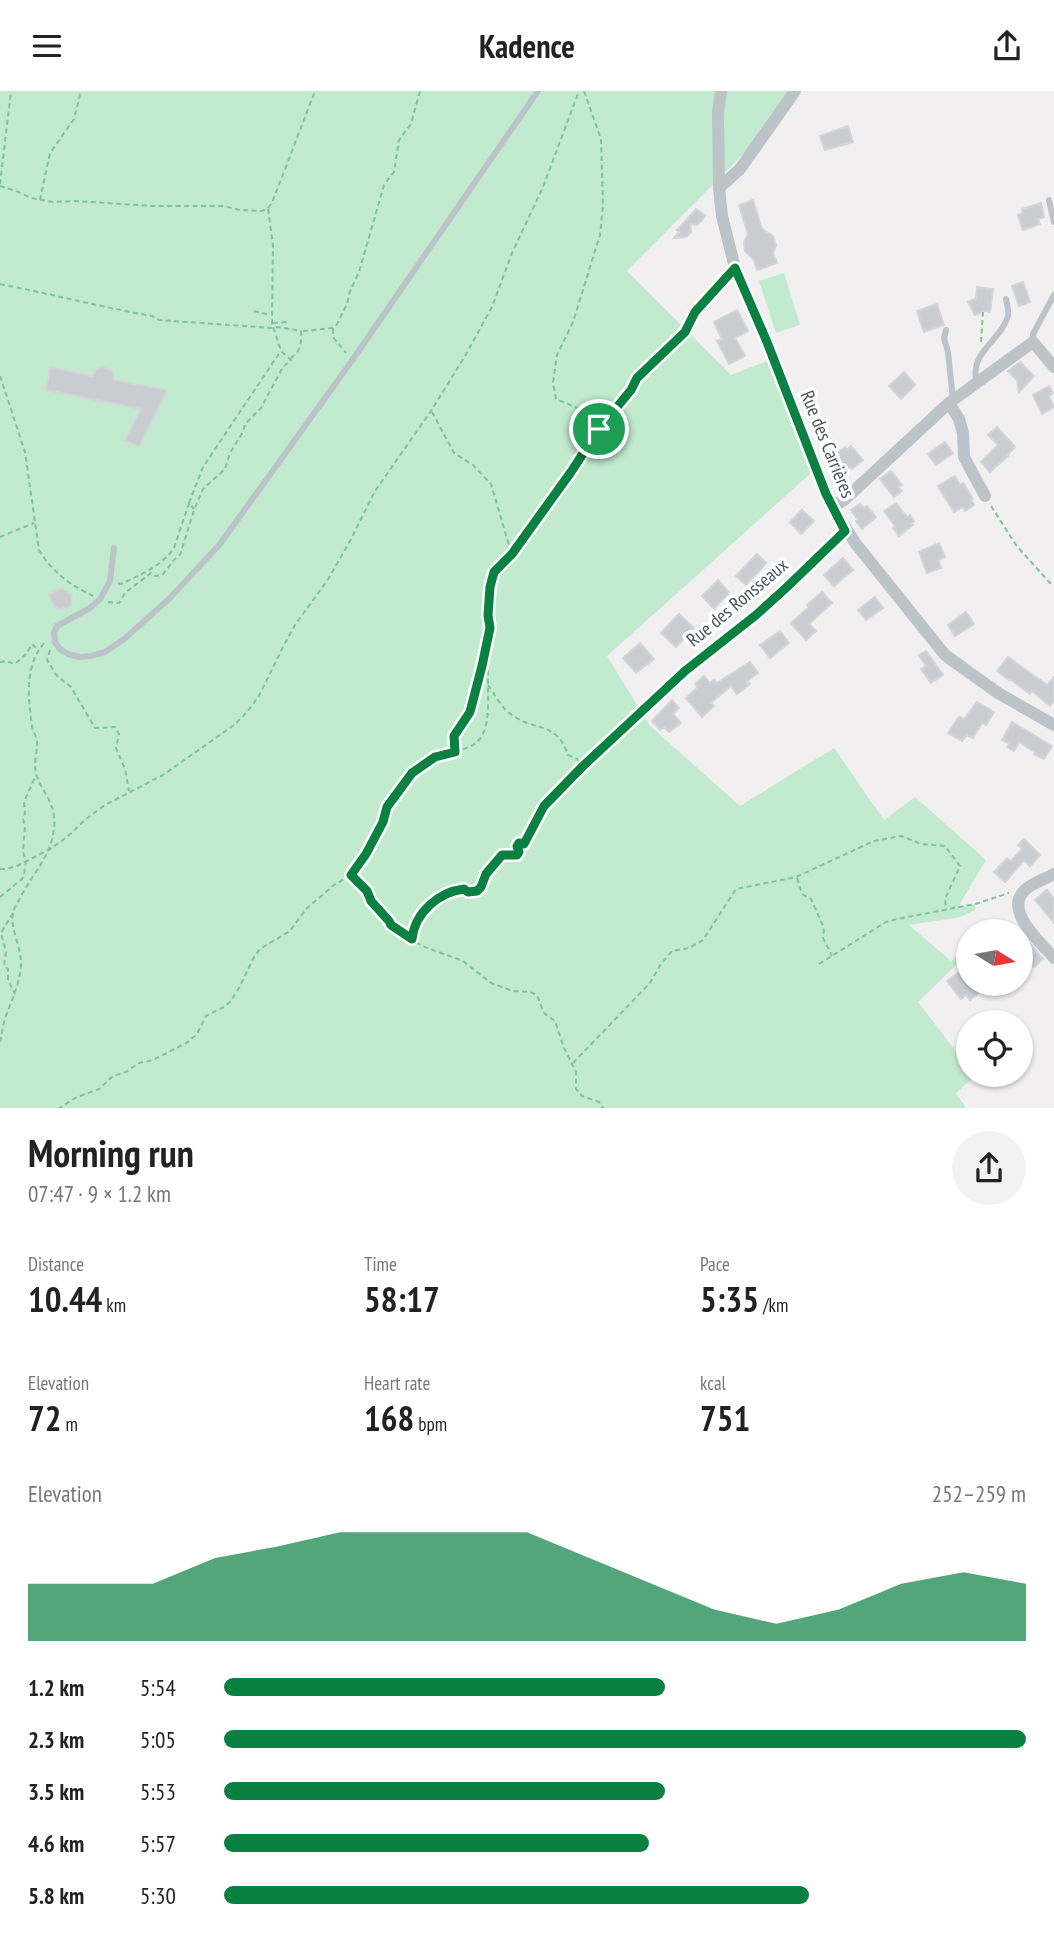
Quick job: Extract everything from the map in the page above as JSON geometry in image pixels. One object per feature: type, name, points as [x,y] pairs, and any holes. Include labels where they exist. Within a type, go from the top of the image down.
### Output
[{"type":"street","name":"Rue des Carrières","points":[[722,91],[718,113],[719,188],[722,216],[735,268],[832,507],[845,531],[945,655],[998,693],[1054,725]]},
{"type":"street","points":[[719,188],[740,169],[795,91]]},
{"type":"street","points":[[832,507],[844,501],[951,402],[1033,342],[1054,367]]},
{"type":"street","points":[[951,402],[963,433],[964,457],[985,496]]},
{"type":"street","name":"Rue des Ronsseaux","points":[[653,702],[685,671],[756,615],[845,531]]},
{"type":"street","points":[[1054,874],[1025,890],[1017,907],[1020,917],[1054,958]]},
{"type":"lane","points":[[114,548],[110,581],[100,599],[57,627],[54,633],[55,642],[60,649],[79,657],[105,652],[123,640],[169,599],[220,544],[351,362],[538,91]]},
{"type":"lane","points":[[1049,200],[1054,222]]},
{"type":"lane","points":[[695,312],[735,268]]},
{"type":"lane","points":[[1033,342],[1033,334],[1054,295]]},
{"type":"lane","points":[[978,381],[975,376],[979,355],[999,332],[1008,316],[1006,299]]},
{"type":"lane","points":[[946,330],[944,338],[948,352],[951,402]]},
{"type":"path","points":[[11,91],[0,185],[53,202],[225,207],[262,211],[268,208]]},
{"type":"path","points":[[40,200],[50,153],[74,119],[81,91]]},
{"type":"path","points":[[291,360],[281,351],[271,324],[273,246],[268,208],[280,184],[315,91]]},
{"type":"path","points":[[0,283],[152,316],[159,320],[278,327],[301,331],[333,328],[347,304],[359,272],[384,185],[394,172],[399,139],[411,124],[420,91]]},
{"type":"path","points":[[0,869],[26,862],[50,849],[86,819],[129,792],[163,775],[234,725],[247,712],[268,681],[295,625],[327,581],[375,491],[431,411],[492,307],[512,253],[543,187],[579,91]]},
{"type":"path","points":[[584,91],[601,139],[603,206],[600,235],[573,321],[557,355],[553,382],[556,399],[594,415],[599,429]]},
{"type":"path","points":[[254,311],[271,315]]},
{"type":"path","points":[[979,355],[983,311]]},
{"type":"path","points":[[58,1108],[99,1089],[113,1076],[188,1042],[197,1034],[206,1016],[230,1002],[260,949],[290,931],[306,909],[334,885],[351,875],[383,822],[387,807],[412,773],[435,757],[468,748],[479,740],[485,731],[487,716],[488,667],[492,643],[488,615],[494,572],[512,554],[637,378],[685,332],[695,312]]},
{"type":"path","points":[[271,324],[288,322]]},
{"type":"path","points":[[333,328],[333,337],[345,350],[351,362]]},
{"type":"path","points":[[149,572],[162,576],[172,560],[180,555],[203,489],[225,469],[245,424],[261,408],[283,367],[297,352],[301,331]]},
{"type":"path","points":[[0,376],[29,469],[39,550],[59,576],[113,604],[119,603],[125,593],[133,589],[174,548],[203,467],[281,351]]},
{"type":"path","points":[[431,411],[454,453],[473,465],[491,484],[512,554]]},
{"type":"path","points":[[985,496],[1016,545],[1049,583],[1054,581]]},
{"type":"path","points":[[189,503],[194,510]]},
{"type":"path","points":[[0,537],[34,523]]},
{"type":"path","points":[[110,581],[121,584],[149,572]]},
{"type":"path","points":[[455,752],[454,736],[470,712],[490,628]]},
{"type":"path","points":[[55,642],[47,660],[57,676],[71,687],[96,728],[115,727],[119,734],[116,748],[125,769],[129,792]]},
{"type":"path","points":[[0,662],[16,664],[32,644],[38,649],[29,671],[28,683],[37,742],[34,761],[36,774],[51,802],[54,816],[50,849],[1,933],[6,952],[4,966],[8,969],[8,980],[15,994]]},
{"type":"path","points":[[487,684],[506,711],[529,725],[552,730],[564,743],[568,755],[578,759],[583,766]]},
{"type":"path","points":[[412,939],[413,926],[429,905],[449,891],[477,891],[486,874],[502,855],[517,855],[517,846],[519,843],[524,844],[544,806],[653,702]]},
{"type":"path","points":[[0,897],[22,879],[26,862],[23,852],[24,801],[36,774]]},
{"type":"path","points":[[573,1063],[650,983],[672,951],[689,948],[703,940],[737,889],[796,877],[874,841],[901,836],[921,844],[945,846],[960,866],[945,899],[946,910]]},
{"type":"path","points":[[351,875],[367,891],[371,901],[391,925],[422,946],[463,961],[491,983],[513,992],[530,992],[537,995],[544,1013],[555,1021],[564,1048],[573,1063],[576,1089],[582,1096],[599,1102],[604,1108]]},
{"type":"path","points":[[796,877],[802,894],[811,899],[824,927],[823,938],[832,956]]},
{"type":"path","points":[[819,964],[886,922],[975,904],[1011,893]]},
{"type":"path","points":[[0,1042],[21,964],[13,912]]},
{"type":"path","points":[[0,1014],[6,1016]]},
{"type":"green space","points":[[0,91],[795,91],[777,120],[627,271],[731,375],[767,361],[811,473],[607,656],[650,726],[740,806],[834,748],[884,820],[915,797],[986,860],[958,907],[975,904],[975,910],[960,917],[909,925],[951,961],[956,958],[956,965],[918,1002],[956,1051],[956,1087],[963,1087],[956,1093],[966,1108],[0,1108]]},
{"type":"green space","points":[[784,273],[800,325],[776,333],[759,281]]},
{"type":"building","points":[[848,126],[853,142],[825,150],[820,136]]},
{"type":"building","points":[[753,200],[762,229],[773,236],[776,245],[773,253],[777,263],[757,270],[754,260],[745,251],[744,242],[748,234],[739,205]]},
{"type":"building","points":[[1041,203],[1044,217],[1038,219],[1040,224],[1023,230],[1018,215],[1023,213],[1022,209]]},
{"type":"building","points":[[696,209],[705,215],[701,221],[697,225],[690,224],[691,232],[686,237],[674,238],[679,232],[677,230]]},
{"type":"building","points":[[1023,282],[1030,302],[1019,306],[1012,286]]},
{"type":"building","points":[[977,287],[993,289],[990,312],[975,315],[968,302],[976,298]]},
{"type":"building","points":[[937,304],[944,325],[924,332],[917,311]]},
{"type":"building","points":[[737,310],[748,331],[735,338],[745,356],[729,364],[717,341],[722,339],[714,322]]},
{"type":"building","points":[[1020,362],[1034,376],[1019,392],[1017,380],[1008,371]]},
{"type":"building","points":[[50,367],[92,376],[95,370],[101,367],[113,373],[114,380],[167,390],[139,447],[125,440],[141,409],[46,390]]},
{"type":"building","points":[[904,372],[915,385],[901,399],[889,386]]},
{"type":"building","points":[[1049,386],[1053,393],[1049,396],[1054,407],[1042,414],[1033,395]]},
{"type":"building","points":[[997,427],[1015,447],[990,472],[981,462],[998,445],[988,435]]},
{"type":"building","points":[[945,442],[953,453],[936,465],[928,454]]},
{"type":"building","points":[[851,446],[863,460],[840,475],[831,463],[840,455],[838,452]]},
{"type":"building","points":[[891,471],[902,485],[898,487],[902,491],[894,497],[880,479]]},
{"type":"building","points":[[955,476],[973,499],[971,500],[974,505],[965,511],[963,507],[954,512],[938,486]]},
{"type":"building","points":[[896,503],[907,517],[910,515],[914,521],[911,524],[913,525],[899,536],[884,511]]},
{"type":"building","points":[[860,504],[864,508],[867,506],[876,517],[862,529],[851,510]]},
{"type":"building","points":[[802,510],[814,521],[801,534],[790,522]]},
{"type":"building","points":[[939,543],[945,557],[938,560],[941,568],[927,573],[919,552]]},
{"type":"building","points":[[757,554],[766,563],[746,585],[736,576]]},
{"type":"building","points":[[843,558],[853,570],[834,586],[824,575]]},
{"type":"building","points":[[718,580],[729,593],[714,609],[702,596]]},
{"type":"building","points":[[59,589],[72,595],[68,608],[58,609],[54,606],[49,595]]},
{"type":"building","points":[[822,592],[832,603],[809,624],[816,631],[806,640],[791,623]]},
{"type":"building","points":[[875,597],[883,608],[866,620],[858,610]]},
{"type":"building","points":[[966,612],[974,624],[955,636],[948,625]]},
{"type":"building","points":[[679,614],[694,628],[676,647],[661,633]]},
{"type":"building","points":[[780,631],[789,643],[770,658],[760,645]]},
{"type":"building","points":[[640,643],[654,659],[636,673],[623,658]]},
{"type":"building","points":[[926,651],[943,675],[931,683],[921,669],[926,666],[919,655]]},
{"type":"building","points":[[1008,657],[1047,685],[1054,677],[1054,701],[1050,706],[1032,691],[1030,694],[997,671]]},
{"type":"building","points":[[750,662],[758,673],[747,681],[750,684],[737,694],[731,686],[711,703],[714,706],[702,717],[686,698],[698,687],[695,684],[704,676],[710,683],[714,680],[717,683]]},
{"type":"building","points":[[672,700],[679,708],[673,714],[681,723],[669,732],[664,727],[660,730],[652,721]]},
{"type":"building","points":[[977,702],[994,712],[986,725],[982,723],[973,738],[967,735],[962,741],[948,733],[959,717],[964,719]]},
{"type":"building","points":[[1012,722],[1052,746],[1044,759],[1019,742],[1014,751],[1007,747],[1009,744],[1002,740]]},
{"type":"building","points":[[1024,839],[1040,855],[1030,866],[1024,860],[1005,882],[994,872],[1007,858],[1011,861],[1022,849],[1018,845]]},
{"type":"building","points":[[1047,890],[1054,898],[1054,923],[1035,900]]},
{"type":"building","points":[[1033,947],[1043,959],[1033,966]]},
{"type":"building","points":[[956,974],[956,993],[947,981]]},
{"type":"route","points":[[735,268],[826,494],[845,531],[756,615],[685,671],[583,766],[544,806],[524,844],[519,843],[517,846],[517,855],[502,855],[486,874],[477,891],[449,891],[429,905],[413,926],[412,939],[391,925],[371,901],[367,891],[351,875],[383,822],[387,807],[412,773],[435,757],[455,752],[454,736],[470,712],[482,666],[490,628],[490,587],[494,572],[512,554],[599,429],[631,390],[637,378],[685,332],[695,312],[735,268]]}]
